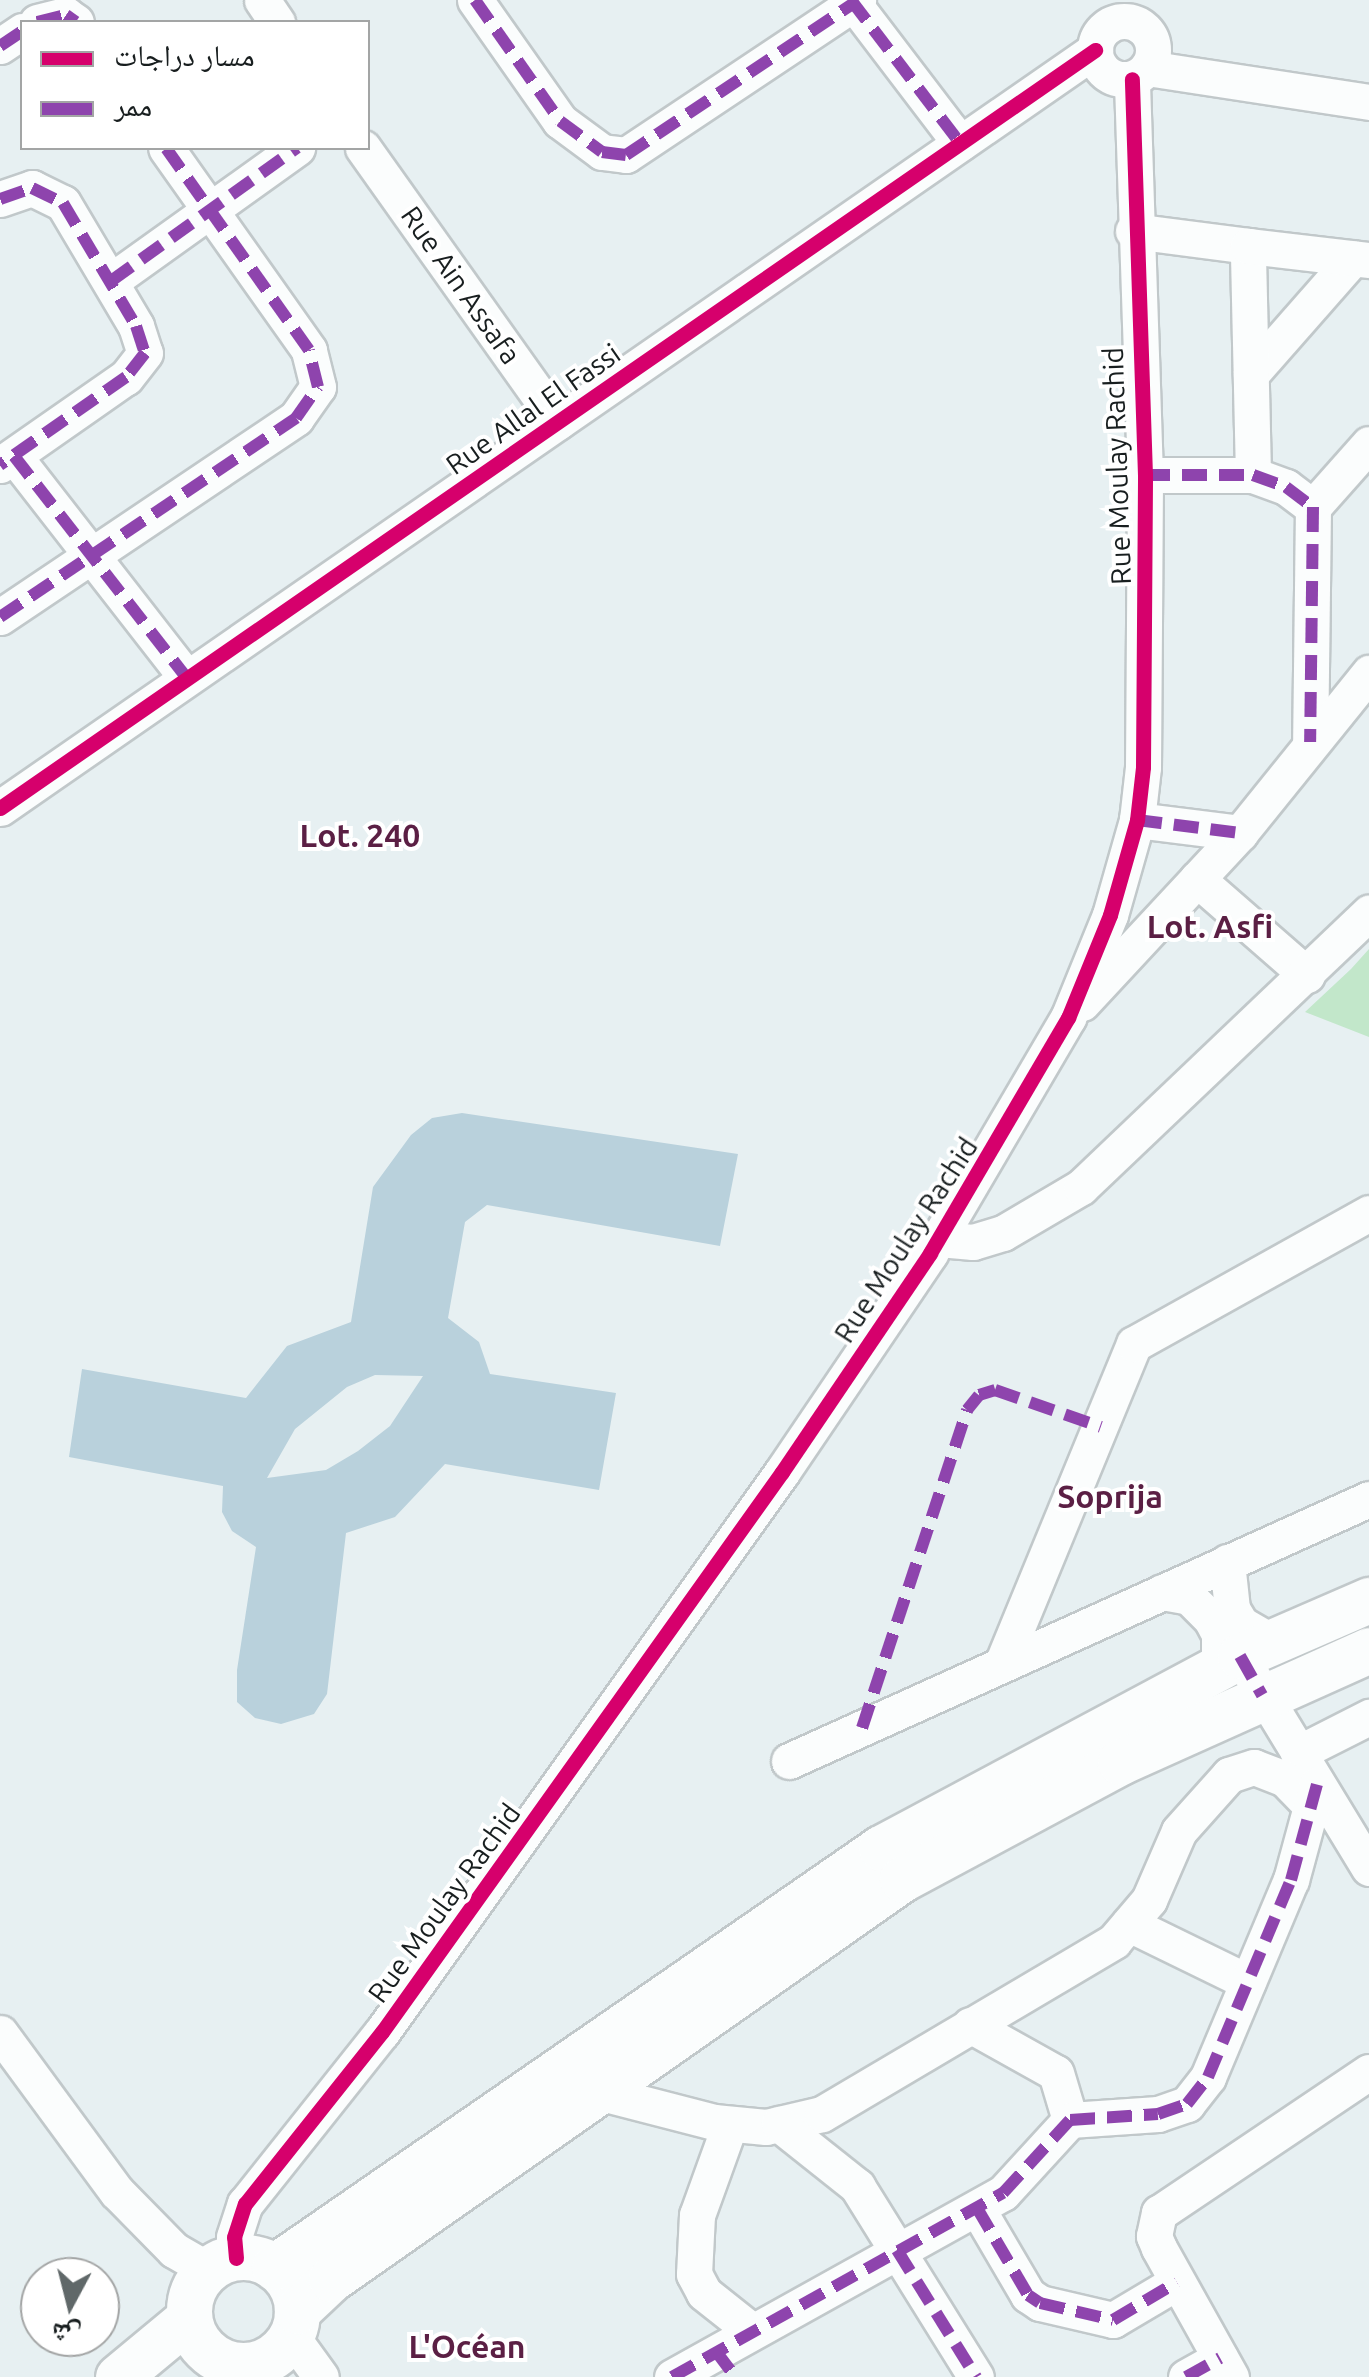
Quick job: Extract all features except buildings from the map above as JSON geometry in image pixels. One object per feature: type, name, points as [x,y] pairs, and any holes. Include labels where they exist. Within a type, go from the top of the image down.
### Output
[{"type":"main road","points":[[1369,1600],[1248,1665],[881,1848],[192,2292],[189,2318],[215,2370],[260,2362],[331,2279],[902,1878],[1248,1665],[1369,1650]]},
{"type":"main road","points":[[239,2265],[286,2279],[294,2324]]},
{"type":"main road","points":[[118,2377],[189,2318]]},
{"type":"street","points":[[475,0],[560,121],[602,152],[626,154],[855,1],[960,143]]},
{"type":"street","points":[[1140,73],[1152,41],[1130,11],[1102,32],[1095,50],[1103,70],[1369,102]]},
{"type":"street","points":[[45,20],[66,15],[73,20]]},
{"type":"street","name":"Rue Allal El Fassi","points":[[0,808],[1095,50]]},
{"type":"street","name":"Rue Moulay Rachid","points":[[239,2265],[234,2237],[246,2204],[496,1877],[939,1239],[1068,1018],[1110,915],[1137,820],[1146,661],[1145,475],[1133,231],[1140,73]]},
{"type":"street","points":[[0,617],[89,553],[296,418],[318,386],[309,350],[167,150]]},
{"type":"street","points":[[111,281],[293,150]]},
{"type":"street","name":"Rue Ain Assafa","points":[[365,150],[558,422]]},
{"type":"street","points":[[0,199],[14,191],[48,191],[63,203],[144,342],[141,364],[7,460],[89,553],[188,678]]},
{"type":"street","points":[[1133,231],[1361,259]]},
{"type":"street","points":[[1248,246],[1253,476]]},
{"type":"street","points":[[1251,374],[1361,259]]},
{"type":"street","points":[[1310,742],[1313,507],[1369,444]]},
{"type":"street","points":[[1145,475],[1253,476],[1286,487],[1313,507]]},
{"type":"street","points":[[1068,1018],[1240,832],[1369,672]]},
{"type":"street","points":[[1137,820],[1240,832]]},
{"type":"street","points":[[1197,879],[1307,975]]},
{"type":"street","points":[[939,1239],[973,1242],[1004,1233],[1081,1186],[1369,914]]},
{"type":"street","points":[[1002,1664],[1134,1344],[1369,1214]]},
{"type":"street","points":[[789,1760],[1369,1498]]},
{"type":"street","points":[[1227,1562],[1232,1609],[1241,1624],[1248,1665]]},
{"type":"street","points":[[1162,1592],[1189,1596],[1248,1665],[1298,1753],[1315,1797],[1368,1866]]},
{"type":"street","points":[[1298,1753],[1369,1717]]},
{"type":"street","points":[[598,2092],[730,2124],[779,2124],[822,2114],[1114,1942],[1148,1900],[1179,1831],[1228,1775],[1254,1767],[1315,1797]]},
{"type":"street","points":[[672,2377],[725,2364],[752,2331],[1018,2182],[1070,2120],[1143,2116],[1186,2104],[1208,2078],[1248,1982],[1315,1797]]},
{"type":"street","points":[[1128,1924],[1248,1982]]},
{"type":"street","points":[[970,2025],[1056,2073],[1070,2120]]},
{"type":"street","points":[[0,2033],[117,2192],[174,2250],[239,2265]]},
{"type":"street","points":[[1186,2377],[1225,2368],[1154,2236],[1159,2212],[1369,2072]]},
{"type":"street","points":[[730,2124],[697,2215],[694,2274],[704,2294],[752,2331]]},
{"type":"street","points":[[779,2124],[857,2186],[976,2377]]},
{"type":"street","points":[[977,2208],[1028,2295],[1040,2303],[1113,2320],[1178,2282]]},
{"type":"street","points":[[294,2324],[322,2377]]},
{"type":"green space","points":[[1369,949],[1369,1037],[1305,1012],[1351,969]]},
{"type":"marked path","points":[[475,0],[560,121],[602,152],[626,155],[858,0]]},
{"type":"marked path","points":[[851,0],[960,143]]},
{"type":"marked path","points":[[45,20],[66,15],[73,20]]},
{"type":"marked path","points":[[0,46],[20,32]]},
{"type":"marked path","points":[[0,617],[296,418],[318,387],[309,350],[167,150]]},
{"type":"marked path","points":[[111,281],[294,150]]},
{"type":"marked path","points":[[0,199],[32,188],[63,203],[136,326],[145,353],[126,377],[0,465]]},
{"type":"marked path","points":[[14,456],[187,678]]},
{"type":"marked path","points":[[1145,475],[1253,475],[1286,487],[1313,507],[1310,742]]},
{"type":"marked path","points":[[1137,820],[1240,833]]},
{"type":"marked path","points":[[862,1728],[967,1410],[979,1395],[995,1390],[1101,1427]]},
{"type":"marked path","points":[[1240,1656],[1262,1695]]},
{"type":"marked path","points":[[672,2377],[1003,2193],[1070,2120],[1158,2114],[1187,2104],[1208,2077],[1291,1880],[1317,1784]]},
{"type":"marked path","points":[[977,2208],[1028,2295],[1040,2303],[1113,2320],[1177,2282]]},
{"type":"marked path","points":[[897,2250],[976,2377]]},
{"type":"marked path","points":[[715,2350],[735,2377]]},
{"type":"marked path","points":[[1186,2377],[1220,2358]]},
{"type":"cycle path","points":[[0,808],[1095,50]]},
{"type":"cycle path","points":[[236,2258],[234,2237],[245,2204],[382,2032],[782,1472],[930,1253],[1068,1018],[1110,915],[1137,820],[1143,767],[1145,475],[1132,79]]},
{"type":"district","name":"Lot. 240","points":[[360,835]]},
{"type":"district","name":"Lot. Asfi","points":[[1210,926]]},
{"type":"district","name":"Soprija","points":[[1110,1496]]},
{"type":"district","name":"L'Océan","points":[[467,2346]]}]
